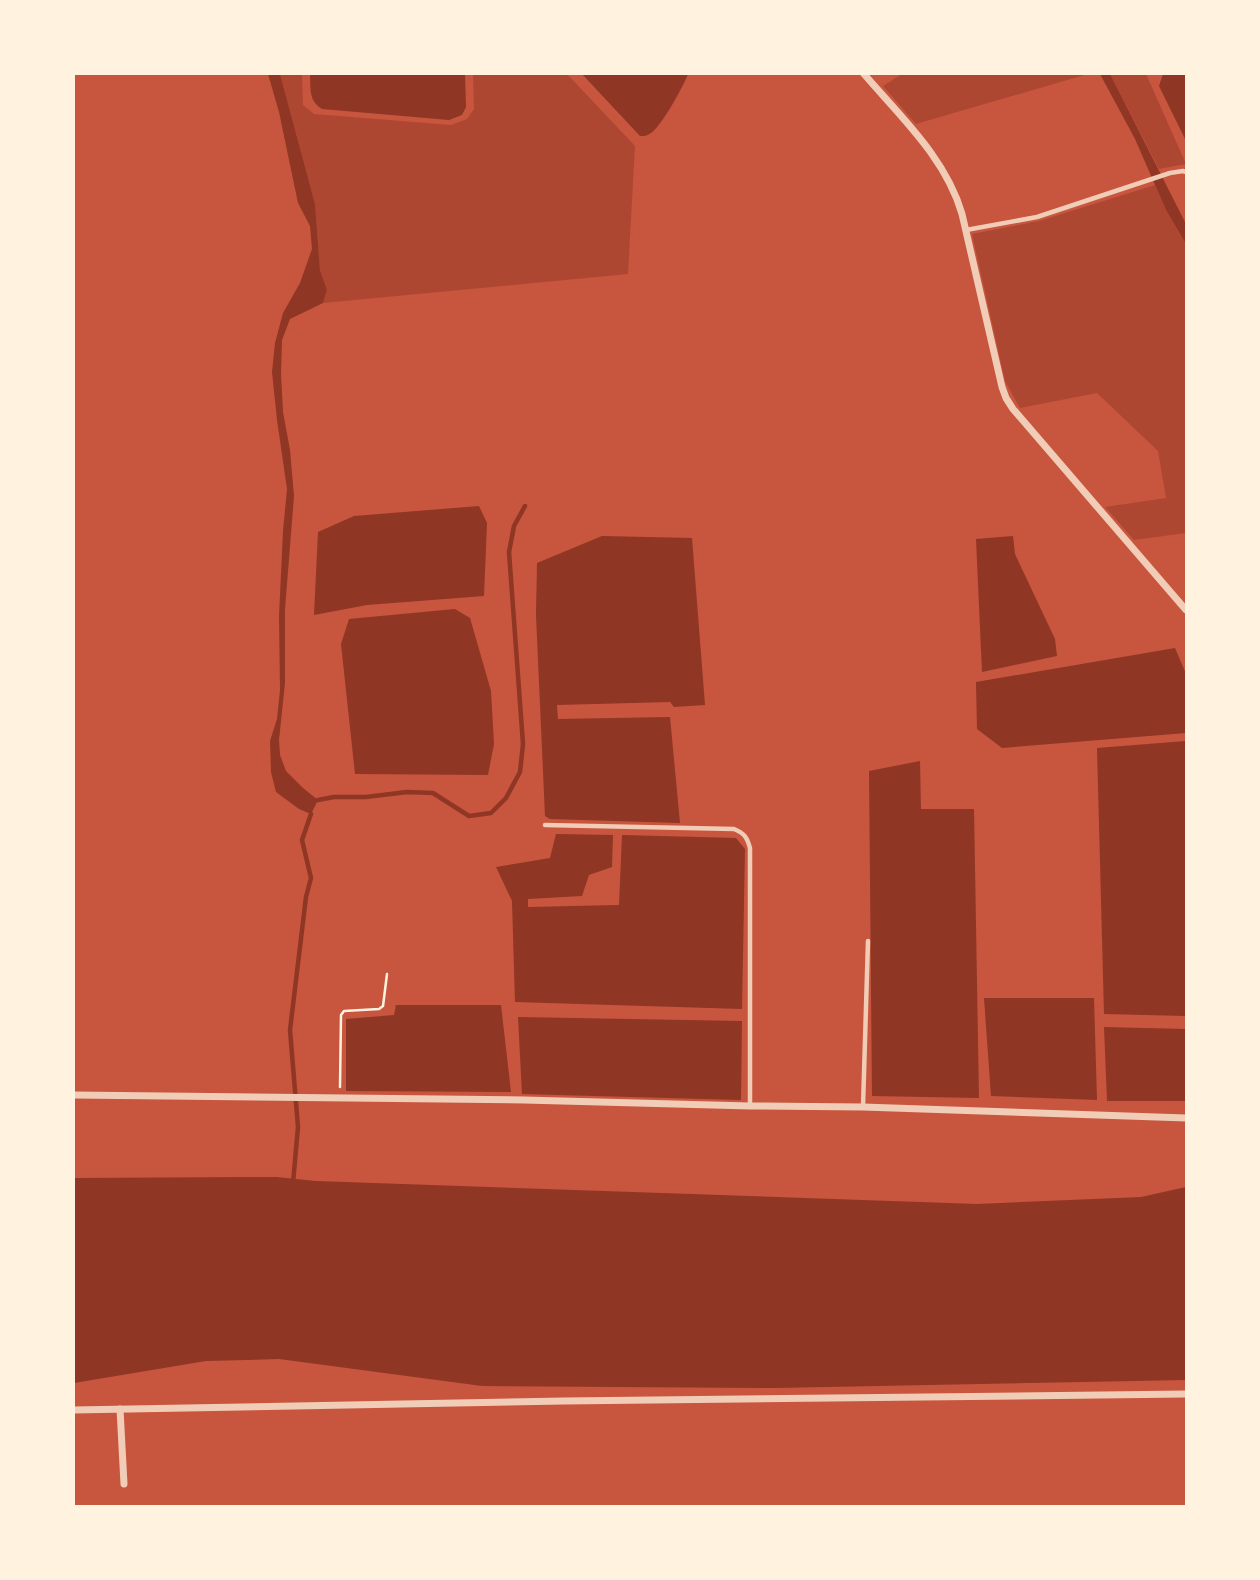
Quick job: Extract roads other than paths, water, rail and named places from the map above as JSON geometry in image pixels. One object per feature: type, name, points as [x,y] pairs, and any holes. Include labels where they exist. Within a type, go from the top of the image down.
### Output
[{"type":"street","points":[[864,74],[927,148],[955,193],[1006,398],[1186,610]]},
{"type":"street","points":[[74,1095],[863,1107],[1186,1118]]},
{"type":"street","points":[[74,1410],[1186,1394]]},
{"type":"street","points":[[120,1409],[124,1484]]},
{"type":"lane","points":[[965,230],[1037,217],[1170,173],[1186,172]]},
{"type":"lane","points":[[545,825],[734,830],[743,833],[748,839],[750,1107]]},
{"type":"lane","points":[[863,1107],[868,941]]},
{"type":"waterway","points":[[318,800],[407,792],[433,793],[469,816],[491,813],[506,798],[520,772],[523,744],[509,552],[514,526],[525,506]]},
{"type":"waterway","points":[[293,1183],[298,1127],[290,1030],[306,897],[311,878],[302,840],[311,814]]}]
